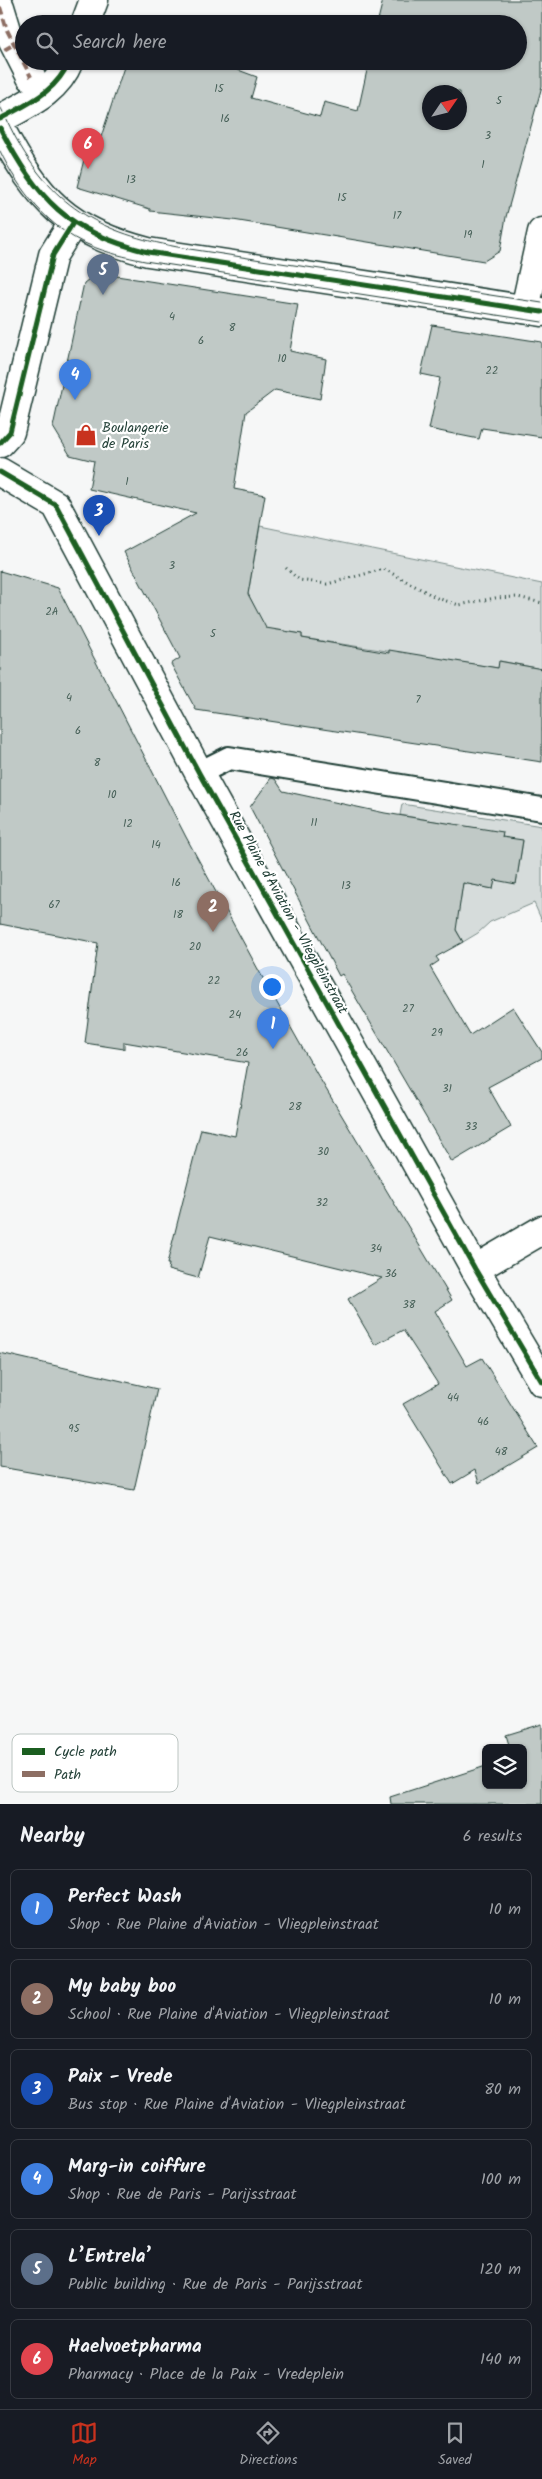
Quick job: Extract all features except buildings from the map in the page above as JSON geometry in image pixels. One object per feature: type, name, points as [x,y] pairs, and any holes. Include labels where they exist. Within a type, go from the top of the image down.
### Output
[{"type":"street","points":[[0,7],[9,47],[15,56]]},
{"type":"street","points":[[25,70],[30,77]]},
{"type":"street","points":[[0,119],[42,96],[66,70]]},
{"type":"street","points":[[0,128],[32,183],[52,206],[74,223],[95,235],[148,252],[533,311],[542,232]]},
{"type":"street","points":[[0,443],[10,432],[53,255],[74,223]]},
{"type":"street","name":"Rue Plaine d'Aviation - Vliegpleinstraat","points":[[0,472],[56,505],[199,773],[475,1269],[542,1382]]},
{"type":"street","points":[[475,1269],[542,1230]]},
{"type":"lane","points":[[199,773],[229,758],[542,809]]},
{"type":"path","points":[[286,568],[299,580],[327,584],[384,569],[437,598],[459,605],[496,598],[518,597],[542,603]]},
{"type":"shaded area","points":[[260,526],[542,584],[542,669],[500,661],[498,668],[302,638],[302,634],[278,630],[263,633],[253,615],[257,612],[248,594]]},
{"type":"shaded area","points":[[402,804],[542,826],[542,921],[534,903],[490,922],[478,933],[463,942],[448,915],[459,908],[463,883],[493,889],[503,833],[400,815]],"holes":[[[506,838],[523,841],[516,884]]]},
{"type":"tram line","points":[[0,106],[21,147],[36,170],[52,189],[70,205],[89,217],[110,228],[132,236],[183,248],[542,303]]},
{"type":"tram line","points":[[0,151],[26,193],[48,218],[74,238],[110,253],[145,261],[542,322]]},
{"type":"marked path","points":[[0,7],[7,30],[15,46]]},
{"type":"marked path","points":[[4,50],[13,45]]},
{"type":"marked path","points":[[27,70],[31,77]]},
{"type":"cycle path","points":[[0,119],[40,96],[57,81],[65,70]]},
{"type":"cycle path","points":[[0,128],[14,153],[42,194],[76,223],[120,244],[148,252],[542,312]]},
{"type":"cycle path","points":[[0,443],[10,432],[53,255],[73,223]]},
{"type":"cycle path","points":[[0,472],[56,505],[199,773],[475,1269],[542,1382]]},
{"type":"place","name":"Haelvoetpharma","points":[[88,169]]},
{"type":"place","name":"L’Entrela’","points":[[103,295]]},
{"type":"place","name":"Marg-in coiffure","points":[[75,400]]},
{"type":"place","name":"Boulangerie de Paris","points":[[86,435]]},
{"type":"place","name":"Paix - Vrede","points":[[99,536]]},
{"type":"place","name":"My baby boo","points":[[213,932]]},
{"type":"place","name":"Perfect Wash","points":[[273,1049]]}]
